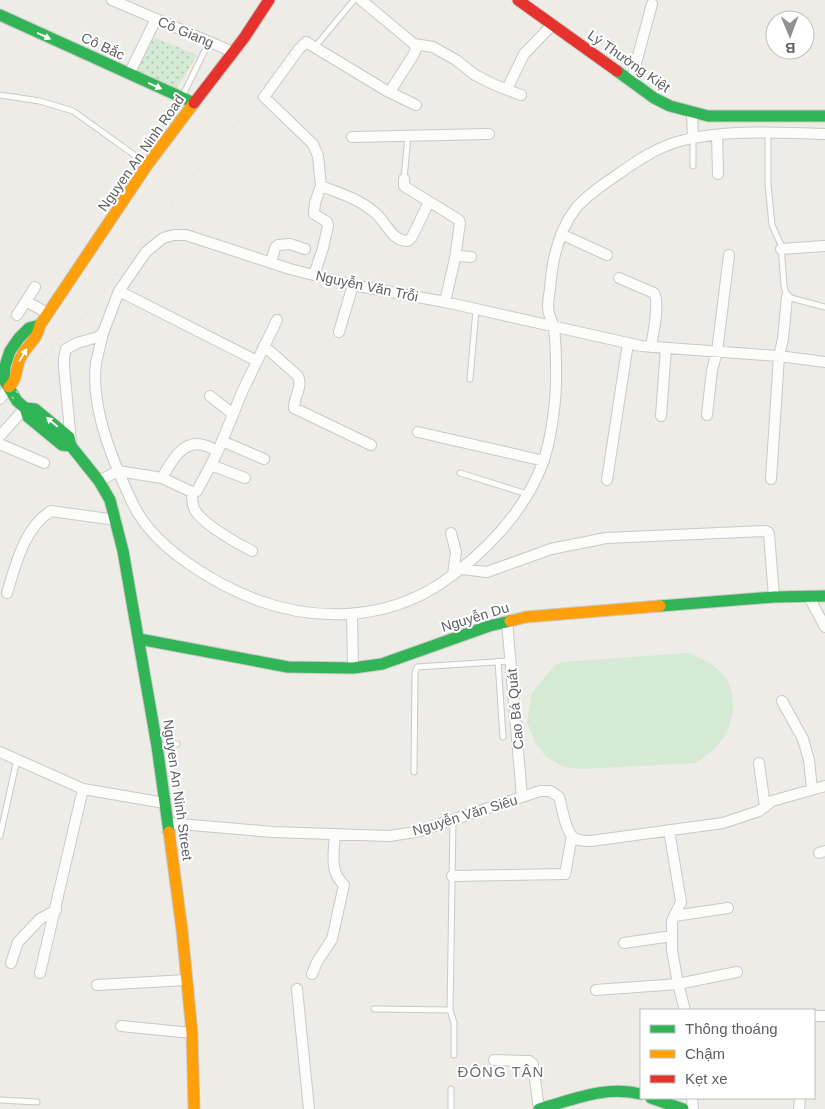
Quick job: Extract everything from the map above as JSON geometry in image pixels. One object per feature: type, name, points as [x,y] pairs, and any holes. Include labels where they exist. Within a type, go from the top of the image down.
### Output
[{"type":"main road","name":"Nguyen An Ninh Road","points":[[10,387],[16,379],[17,367],[22,355],[38,335],[40,325],[47,314],[148,164],[255,23],[269,0]]},
{"type":"main road","name":"Lý Thường Kiệt","points":[[518,0],[533,8],[552,25],[631,82],[654,98],[670,106],[708,116],[825,116]]},
{"type":"main road","name":"Cô Bắc","points":[[0,15],[194,103]]},
{"type":"main road","name":"Nguyen An Ninh Road","points":[[40,325],[29,328],[10,351],[3,365],[4,380],[17,401],[25,408],[28,417],[62,445],[71,446],[98,481]]},
{"type":"main road","name":"Nguyen An Ninh Street","points":[[98,481],[110,500],[116,520],[157,746],[187,980],[192,1033],[194,1109]]},
{"type":"main road","name":"Nguyễn Du","points":[[139,639],[288,667],[353,668],[382,664],[489,626],[526,617],[774,597],[825,596]]},
{"type":"main road","points":[[539,1109],[586,1094],[628,1090],[640,1094]]},
{"type":"main road","points":[[654,1099],[683,1109]]},
{"type":"street","name":"Cô Giang","points":[[112,0],[233,52]]},
{"type":"street","points":[[361,0],[414,44],[433,47],[456,60],[475,75],[521,94]]},
{"type":"street","points":[[631,82],[652,4]]},
{"type":"street","points":[[129,74],[156,19]]},
{"type":"street","points":[[507,89],[524,54],[552,25]]},
{"type":"street","points":[[314,275],[328,226],[327,222],[314,214],[315,204],[322,186],[318,156],[313,144],[264,97],[303,44],[308,42],[387,91],[416,105]]},
{"type":"street","points":[[387,91],[394,87],[414,54],[416,49],[414,44]]},
{"type":"street","points":[[692,113],[692,138]]},
{"type":"street","name":"Nguyễn Văn Trỗi","points":[[825,134],[768,133],[692,138],[657,150],[632,164],[590,193],[575,210],[561,234],[554,257],[548,308],[553,327],[556,369],[555,398],[544,461],[528,494],[486,548],[458,572],[431,590],[403,604],[366,613],[332,615],[280,608],[228,588],[204,574],[176,554],[153,532],[135,509],[118,471],[97,402],[96,365],[103,333],[119,291],[146,252],[163,238],[174,235],[186,235],[271,263],[353,285],[445,302],[553,327],[628,343],[652,347],[779,356],[825,362]]},
{"type":"street","points":[[352,138],[489,134]]},
{"type":"street","points":[[716,135],[718,174]]},
{"type":"street","points":[[404,179],[404,186],[459,220],[455,258],[445,302]]},
{"type":"street","points":[[322,186],[347,196],[374,212],[396,238],[402,241],[408,241],[412,237],[429,202]]},
{"type":"street","points":[[561,234],[607,255]]},
{"type":"street","points":[[271,263],[275,248],[278,245],[290,244],[305,249]]},
{"type":"street","points":[[781,249],[824,246]]},
{"type":"street","points":[[707,415],[729,255]]},
{"type":"street","points":[[455,258],[460,256],[471,257]]},
{"type":"street","points":[[619,278],[654,293],[656,296],[652,347]]},
{"type":"street","points":[[338,332],[353,285]]},
{"type":"street","points":[[17,315],[35,287]]},
{"type":"street","points":[[119,291],[258,361]]},
{"type":"street","points":[[771,479],[779,356],[783,340],[787,297]]},
{"type":"street","points":[[26,301],[47,314]]},
{"type":"street","points":[[98,481],[118,471],[162,478],[192,492],[197,491],[220,446],[277,320]]},
{"type":"street","points":[[71,446],[64,358],[66,349],[77,343],[98,337],[103,333]]},
{"type":"street","points":[[607,480],[628,343]]},
{"type":"street","points":[[264,346],[298,376],[300,387],[294,400],[294,408],[370,445]]},
{"type":"street","points":[[661,416],[666,348]]},
{"type":"street","points":[[0,399],[10,387]]},
{"type":"street","points":[[210,396],[233,414]]},
{"type":"street","points":[[0,436],[25,408]]},
{"type":"street","points":[[418,432],[544,461]]},
{"type":"street","points":[[0,444],[44,464]]},
{"type":"street","points":[[162,478],[176,455],[187,447],[200,444],[220,446],[264,459]]},
{"type":"street","points":[[210,465],[245,478]]},
{"type":"street","points":[[192,492],[194,509],[198,515],[225,536],[252,551]]},
{"type":"street","points":[[7,593],[21,547],[41,517],[51,511],[116,520]]},
{"type":"street","points":[[451,533],[456,552],[458,572],[487,572],[551,549],[606,538],[765,531],[769,534],[774,597]]},
{"type":"street","points":[[809,597],[825,627]]},
{"type":"street","points":[[352,614],[353,668]]},
{"type":"street","name":"Cao Bá Quát","points":[[507,621],[522,797]]},
{"type":"street","points":[[782,702],[803,739],[809,760],[812,789]]},
{"type":"street","points":[[0,752],[83,789],[165,803]]},
{"type":"street","points":[[759,763],[765,807]]},
{"type":"street","points":[[452,876],[565,874],[572,836],[580,840],[590,841],[722,823],[753,813],[772,801],[825,786]]},
{"type":"street","points":[[40,973],[83,789]]},
{"type":"street","name":"Nguyễn Văn Siêu","points":[[168,824],[389,836],[416,832],[540,791],[550,791],[559,797],[572,836]]},
{"type":"street","points":[[669,830],[681,897],[680,907],[674,916],[672,950],[678,984],[686,1009]]},
{"type":"street","points":[[312,974],[317,962],[332,939],[344,885],[336,878],[334,867],[335,834]]},
{"type":"street","points":[[674,916],[728,908]]},
{"type":"street","points":[[11,963],[18,942],[40,919],[56,910]]},
{"type":"street","points":[[624,943],[672,936]]},
{"type":"street","points":[[596,990],[678,984],[737,972]]},
{"type":"street","points":[[97,985],[187,980]]},
{"type":"street","points":[[297,989],[310,1109]]},
{"type":"street","points":[[121,1026],[192,1033]]},
{"type":"street","points":[[494,1060],[522,1060],[533,1064],[539,1109]]},
{"type":"lane","points":[[314,47],[354,0]]},
{"type":"lane","points":[[182,98],[210,42]]},
{"type":"lane","points":[[0,95],[40,101],[73,111],[148,164]]},
{"type":"lane","points":[[768,133],[768,184],[772,225],[775,234],[780,239],[784,286],[787,297],[825,307]]},
{"type":"lane","points":[[404,179],[408,136]]},
{"type":"lane","points":[[692,138],[692,166]]},
{"type":"lane","points":[[470,379],[476,309]]},
{"type":"lane","points":[[460,473],[528,494]]},
{"type":"lane","points":[[498,661],[504,737]]},
{"type":"lane","points":[[414,772],[415,673],[417,667],[511,661]]},
{"type":"lane","points":[[157,746],[177,744]]},
{"type":"lane","points":[[0,836],[17,758]]},
{"type":"lane","points":[[453,820],[450,1010],[454,1023],[454,1056]]},
{"type":"lane","points":[[374,1009],[450,1010]]},
{"type":"lane","points":[[450,1089],[451,1109]]},
{"type":"lane","points":[[0,1100],[37,1102]]},
{"type":"green space","points":[[153,37],[197,55],[176,89],[136,70]]},
{"type":"green space","points":[[689,653],[708,663],[721,673],[730,687],[733,703],[732,717],[726,733],[711,752],[696,763],[582,769],[564,767],[545,756],[534,740],[527,722],[532,693],[555,665],[562,662]]},
{"type":"railway","points":[[0,415],[39,362],[98,299],[333,0]]},
{"type":"traffic: fast","points":[[0,15],[194,103]]},
{"type":"traffic: fast","points":[[617,71],[654,98],[670,106],[708,116],[825,116]]},
{"type":"traffic: fast","points":[[40,325],[29,328],[10,351],[5,366],[4,380],[17,401],[25,408],[28,417],[62,445],[71,446]]},
{"type":"traffic: fast","points":[[25,408],[35,409],[69,437],[71,446],[99,481],[110,500],[123,551],[157,746],[169,832]]},
{"type":"traffic: fast","points":[[660,606],[774,597],[825,596]]},
{"type":"traffic: fast","points":[[139,639],[288,667],[353,668],[382,664],[489,626],[510,621]]},
{"type":"traffic: fast","points":[[539,1109],[602,1092],[615,1091],[640,1094]]},
{"type":"traffic: fast","points":[[654,1099],[683,1109]]},
{"type":"traffic: slow","points":[[9,387],[15,379],[20,360],[35,338],[40,325],[148,164],[194,103]]},
{"type":"traffic: slow","points":[[510,621],[526,617],[660,606]]},
{"type":"traffic: slow","points":[[169,832],[182,930],[192,1033],[194,1109]]},
{"type":"traffic: jam","points":[[194,103],[244,38],[269,0]]},
{"type":"traffic: jam","points":[[518,0],[617,71]]},
{"type":"district","name":"ĐÔNG TÂN","points":[[501,1071]]}]
